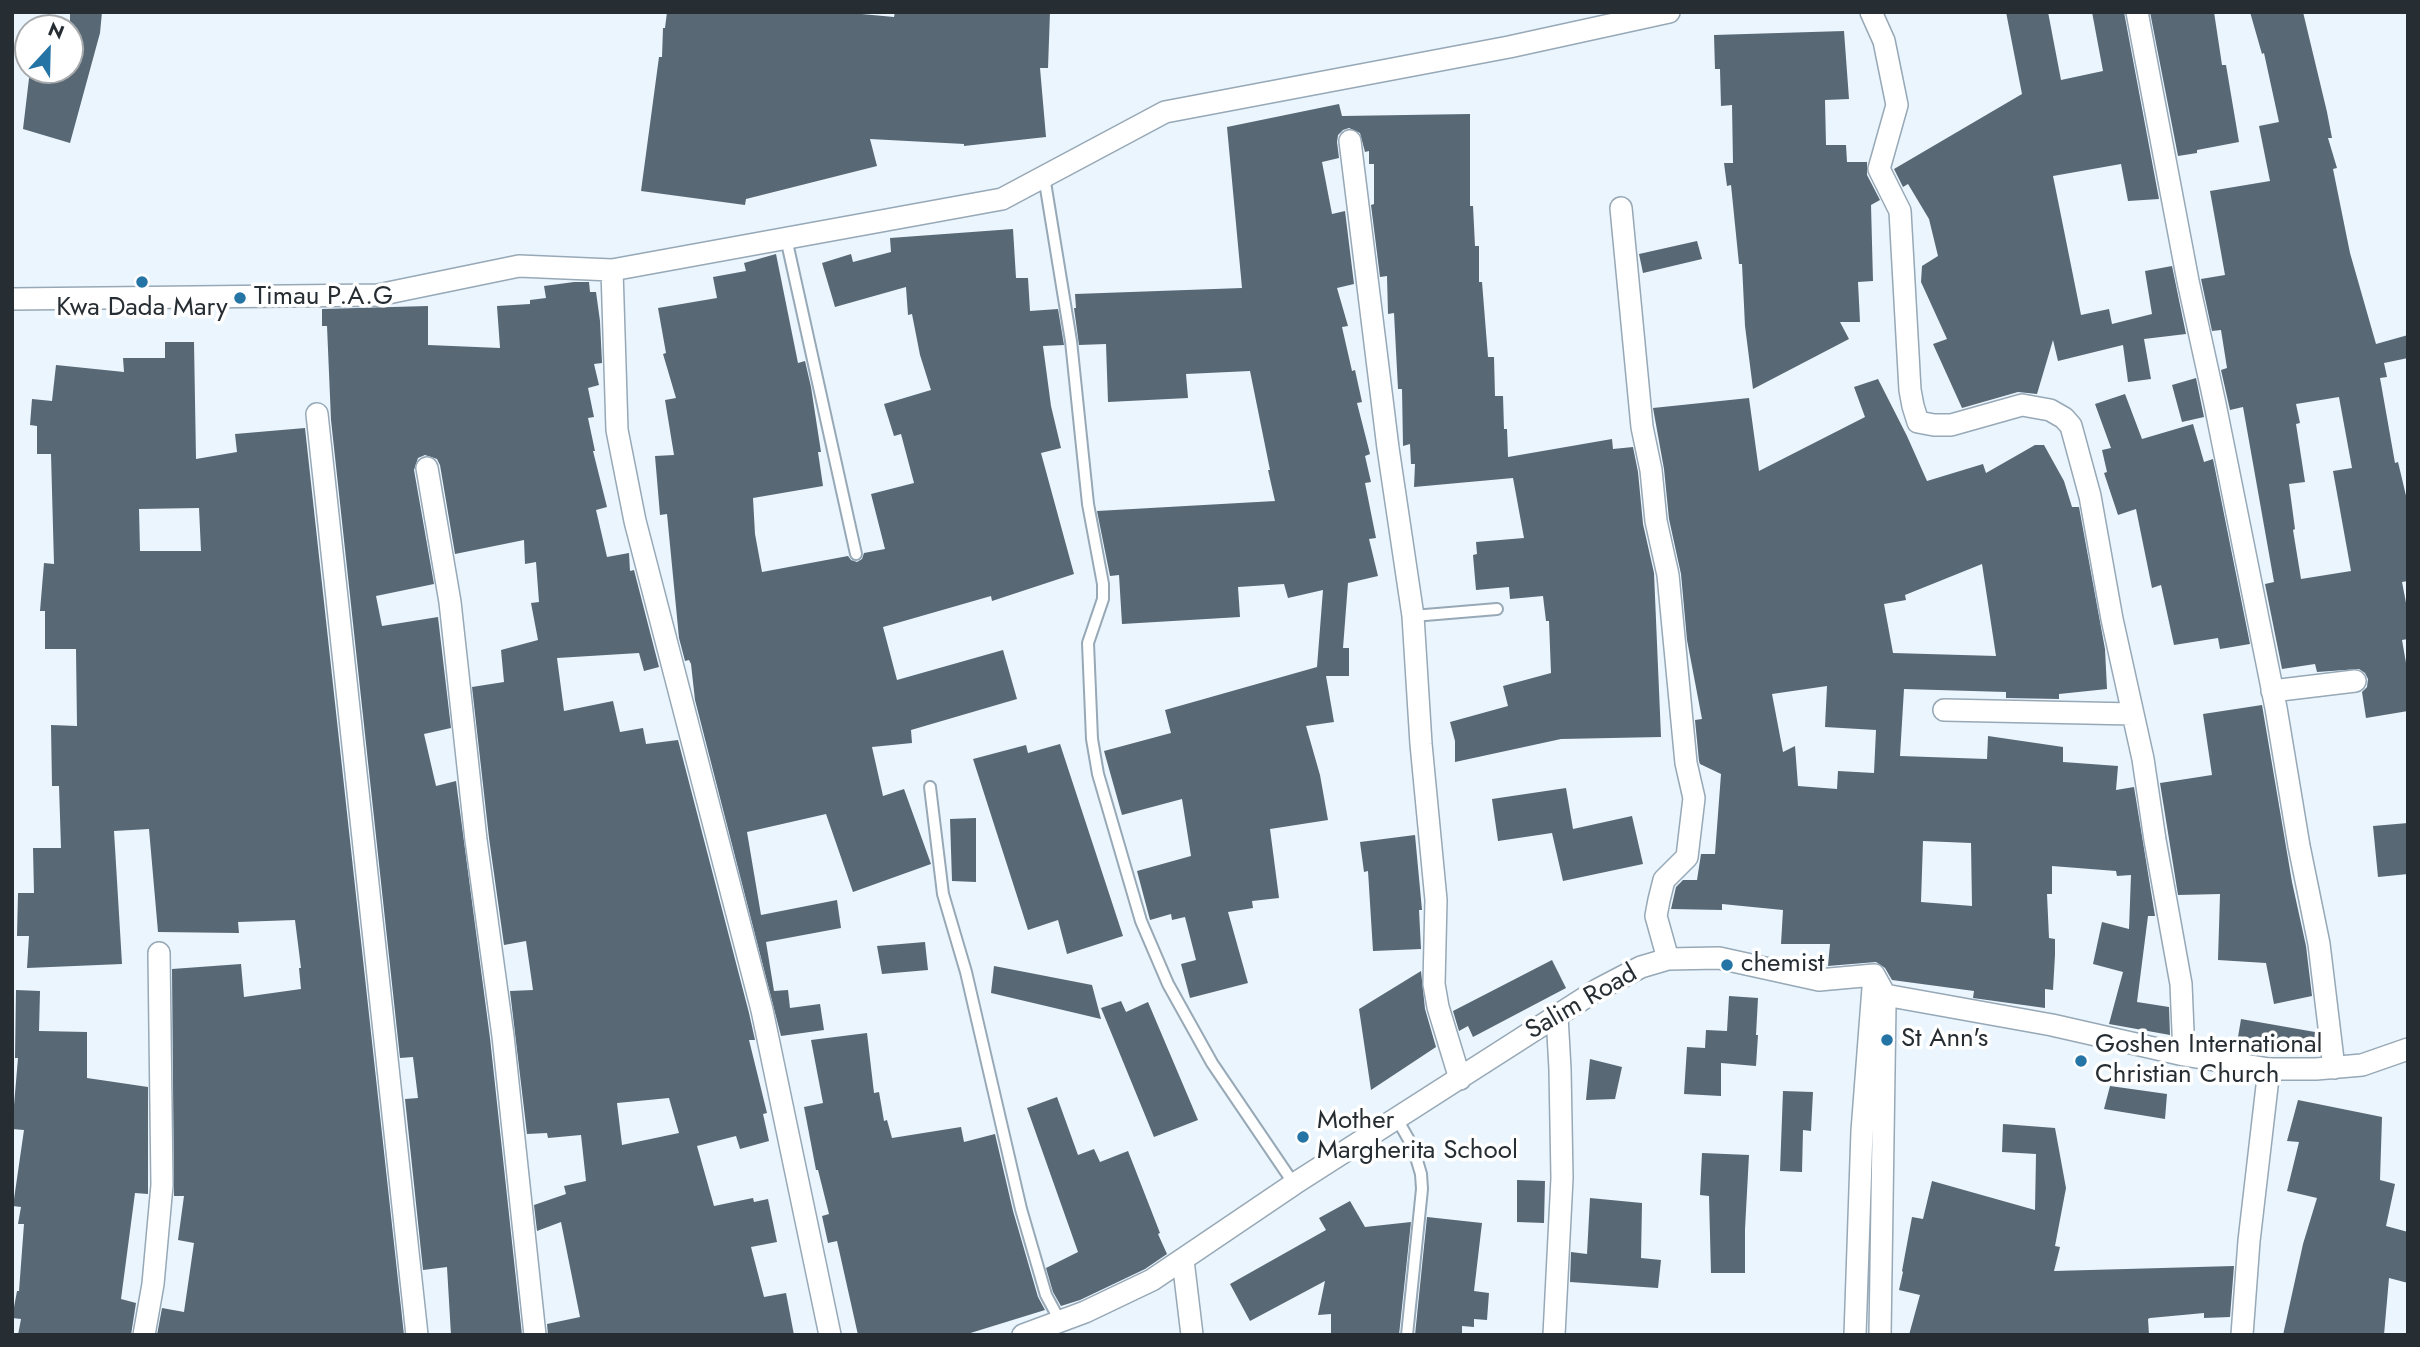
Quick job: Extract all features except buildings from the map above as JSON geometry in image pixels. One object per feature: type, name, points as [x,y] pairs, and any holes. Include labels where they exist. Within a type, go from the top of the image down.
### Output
[{"type":"street","points":[[12,299],[378,295],[519,266],[612,270],[1002,199],[1166,112],[1509,47],[1669,12]]},
{"type":"street","points":[[1871,12],[1884,41],[1897,105],[1879,169],[1900,211],[1910,390],[1918,422],[1951,425],[2022,405],[2050,410],[2064,418],[2071,426],[2090,496],[2112,619],[2143,759],[2181,984],[2184,1055]]},
{"type":"street","points":[[2137,12],[2188,281],[2272,691],[2319,944],[2334,1068]]},
{"type":"street","points":[[1350,141],[1388,448],[1413,616],[1436,900],[1434,984],[1438,1007],[1460,1079]]},
{"type":"street","points":[[1621,208],[1642,427],[1651,470],[1656,522],[1668,575],[1686,764],[1694,798],[1687,857],[1664,880],[1659,900],[1657,916],[1668,959]]},
{"type":"street","points":[[612,270],[617,430],[635,521],[762,1010],[830,1335]]},
{"type":"street","points":[[317,414],[417,1335]]},
{"type":"street","points":[[428,468],[450,602],[476,840],[503,1036],[535,1335]]},
{"type":"street","points":[[2272,691],[2355,681]]},
{"type":"street","points":[[1944,710],[2133,715]]},
{"type":"street","points":[[144,1335],[153,1284],[162,1185],[159,953]]},
{"type":"street","name":"Salim Road","points":[[1023,1335],[1085,1312],[1152,1280],[1294,1184],[1608,984],[1641,967],[1668,959],[1719,958],[1819,980],[1874,975]]},
{"type":"street","points":[[1874,975],[1885,995],[1880,1335]]},
{"type":"street","points":[[1855,1335],[1862,1131],[1874,975]]},
{"type":"street","points":[[1885,995],[2052,1025],[2184,1055],[2269,1069],[2362,1065],[2408,1049]]},
{"type":"street","points":[[1554,1335],[1562,1178],[1557,1016]]},
{"type":"street","points":[[2242,1335],[2249,1241],[2269,1069]]},
{"type":"street","points":[[1183,1260],[1192,1335]]},
{"type":"lane","points":[[1044,176],[1071,341],[1088,504],[1103,584],[1102,599],[1088,643],[1092,739],[1098,774],[1141,921],[1168,984],[1212,1063],[1294,1184]]},
{"type":"lane","points":[[786,238],[856,554]]},
{"type":"lane","points":[[1413,616],[1496,608]]},
{"type":"lane","points":[[930,787],[943,894],[966,972],[1021,1209],[1046,1295],[1060,1321]]},
{"type":"lane","points":[[1397,1119],[1413,1147],[1421,1174],[1422,1189],[1407,1335]]},
{"type":"place","name":"Kwa Dada Mary","points":[[142,282]]},
{"type":"place","name":"Timau P.A.G","points":[[240,298]]},
{"type":"place","name":"chemist","points":[[1727,965]]},
{"type":"place","name":"St Ann's","points":[[1887,1040]]},
{"type":"place","name":"Goshen International Christian Church","points":[[2081,1061]]},
{"type":"place","name":"Mother Margherita School","points":[[1303,1137]]}]
